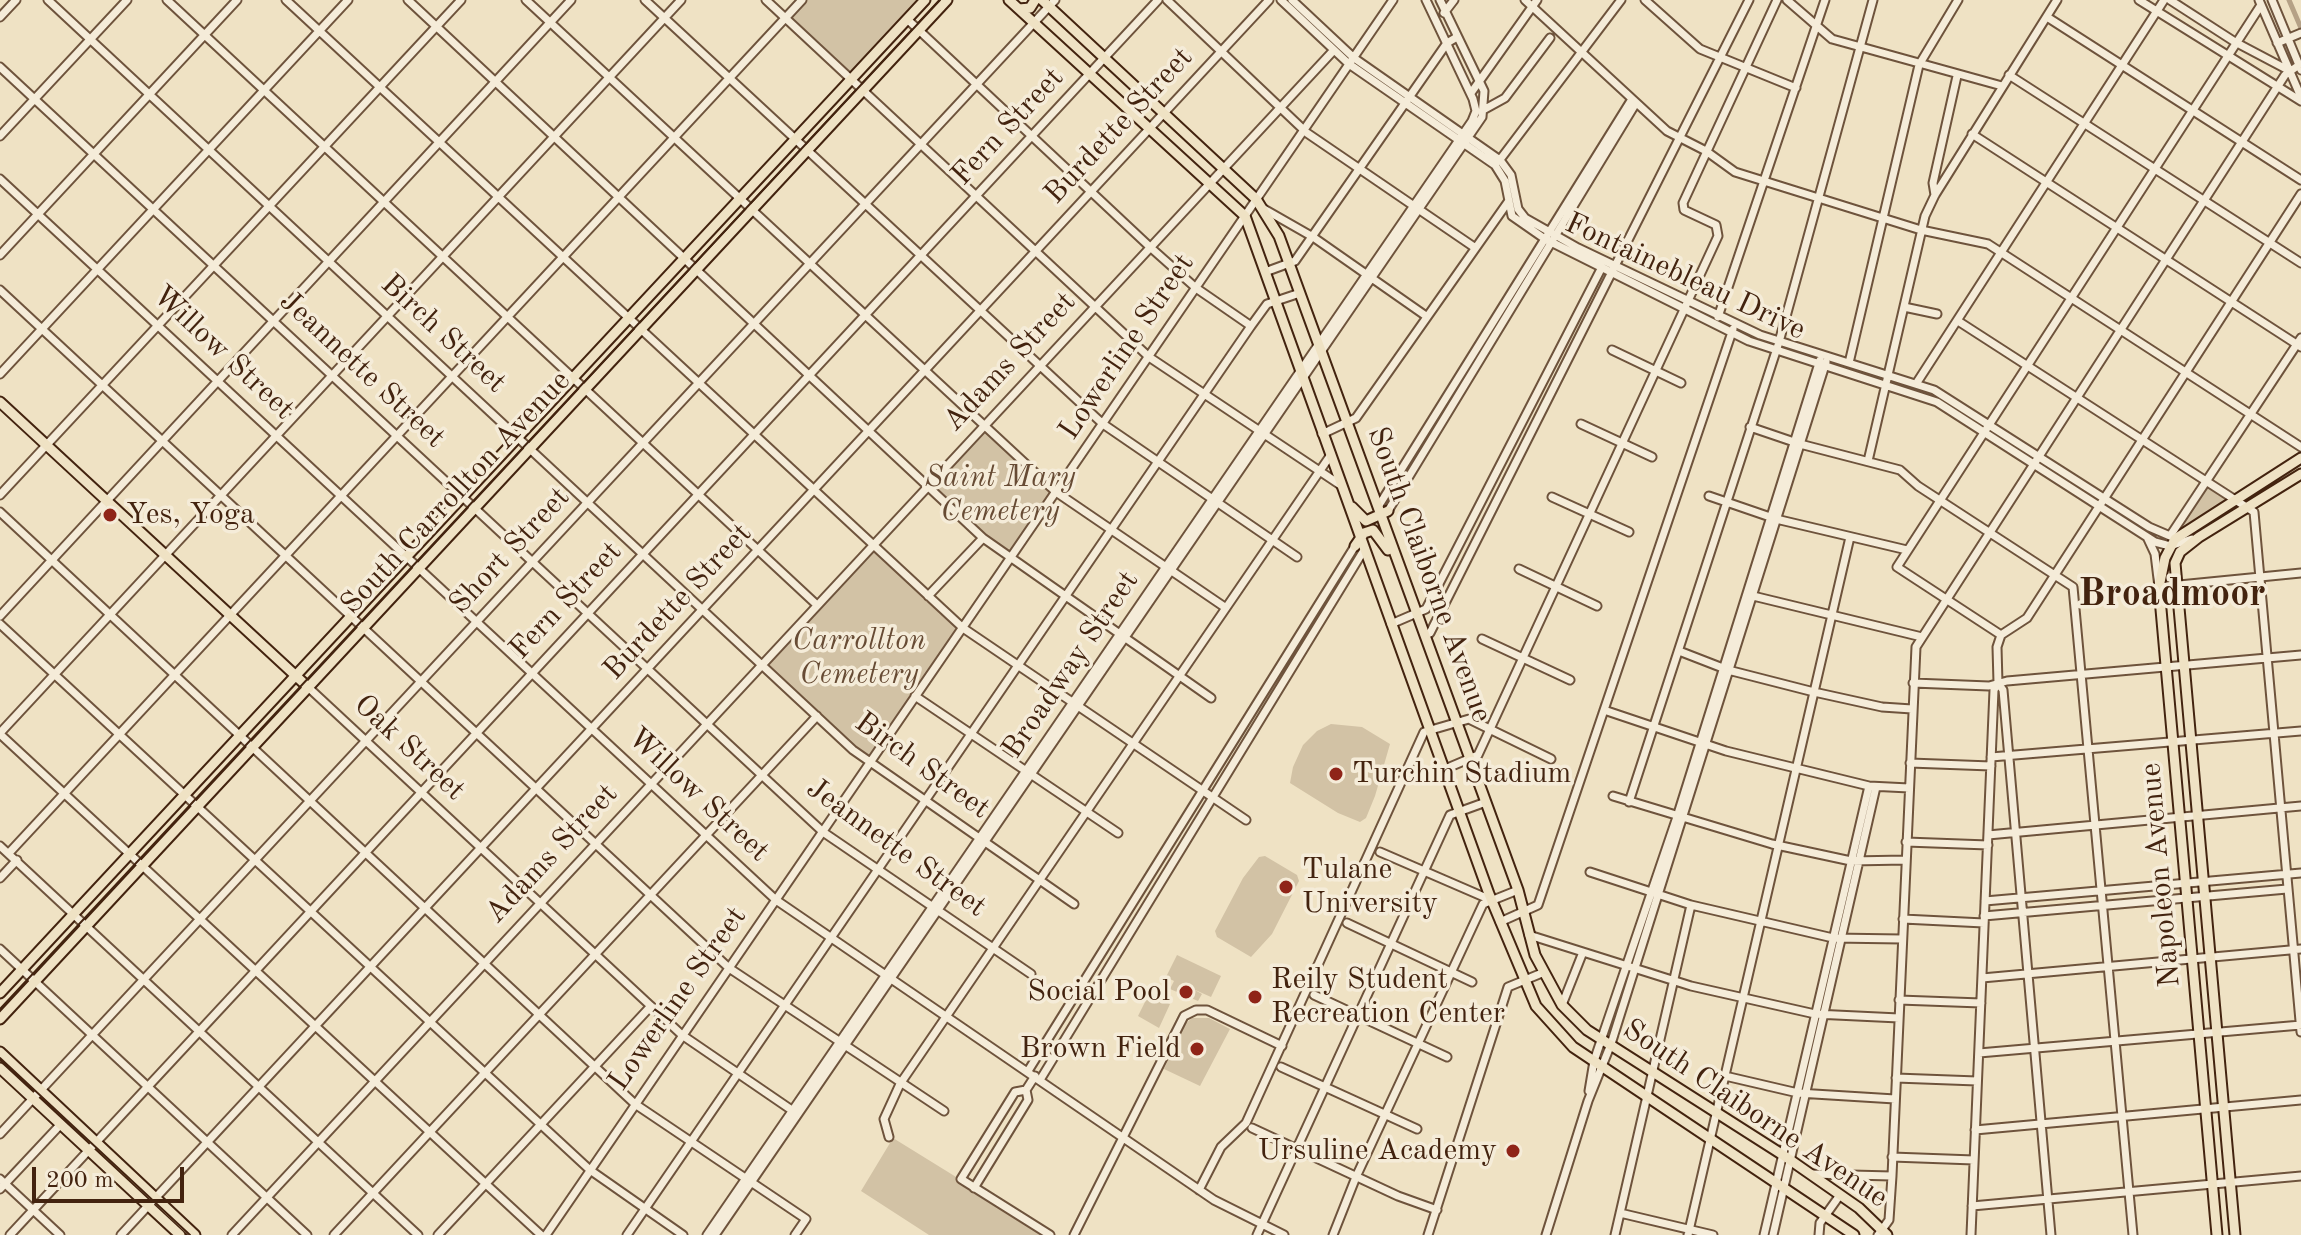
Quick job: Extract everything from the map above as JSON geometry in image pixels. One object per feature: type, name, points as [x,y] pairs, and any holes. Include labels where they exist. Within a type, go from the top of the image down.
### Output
[{"type":"main road","name":"South Carrollton Avenue","points":[[0,993],[925,0]]},
{"type":"main road","name":"South Carrollton Avenue","points":[[0,1019],[947,0]]},
{"type":"main road","name":"South Claiborne Avenue","points":[[1009,0],[1245,216],[1330,456],[1359,548],[1431,729],[1522,979],[1545,1018],[1573,1047],[1854,1235]]},
{"type":"main road","points":[[1019,9],[1030,8],[1035,0]]},
{"type":"main road","name":"South Claiborne Avenue","points":[[1049,2],[1264,209],[1300,293],[1382,511],[1409,593],[1421,610],[1425,634],[1518,890],[1542,973],[1562,1005],[1587,1030],[1653,1069],[1811,1174],[1882,1233]]},
{"type":"main road","points":[[917,8],[922,26]]},
{"type":"main road","name":"Oak Street","points":[[0,402],[309,688]]},
{"type":"main road","points":[[2170,541],[2301,458]]},
{"type":"main road","points":[[1335,472],[1360,518],[1368,521],[1382,511]]},
{"type":"main road","points":[[2199,537],[2301,474]]},
{"type":"main road","points":[[1359,548],[1366,531],[1378,533],[1409,593]]},
{"type":"main road","name":"Napoleon Avenue","points":[[2199,537],[2176,559],[2176,585],[2235,1235]]},
{"type":"main road","name":"Napoleon Avenue","points":[[2170,541],[2159,587],[2217,1235]]},
{"type":"main road","points":[[0,1052],[61,1124],[92,1146]]},
{"type":"main road","points":[[0,1068],[37,1094],[152,1202],[195,1235]]},
{"type":"main road","points":[[152,1202],[180,1235]]},
{"type":"street","points":[[0,17],[16,0]]},
{"type":"street","name":"Birch Street","points":[[48,0],[869,762],[1074,904]]},
{"type":"street","points":[[0,136],[127,0]]},
{"type":"street","points":[[167,0],[817,605]]},
{"type":"street","points":[[0,255],[237,0]]},
{"type":"street","points":[[286,0],[963,628],[1246,820]]},
{"type":"street","points":[[0,374],[348,0]]},
{"type":"street","points":[[408,0],[983,538],[1008,559],[1211,698]]},
{"type":"street","points":[[0,495],[461,0]]},
{"type":"street","points":[[526,0],[1056,492],[1226,608]]},
{"type":"street","points":[[0,616],[571,0]]},
{"type":"street","points":[[645,0],[1103,424],[1297,557]]},
{"type":"street","points":[[544,1235],[485,1185],[0,734],[681,0]]},
{"type":"street","points":[[766,0],[1149,357],[1339,484]]},
{"type":"street","points":[[418,1235],[4,850],[63,793],[802,0]]},
{"type":"street","name":"Fern Street","points":[[10,1235],[1158,0]]},
{"type":"street","points":[[1167,0],[1304,130],[1474,247]]},
{"type":"street","name":"Burdette Street","points":[[121,1235],[1269,0]]},
{"type":"street","name":"Fontainebleau Drive","points":[[1281,0],[1334,50],[1497,163],[1513,180],[1521,214],[1550,238],[1614,265],[1687,305]]},
{"type":"street","name":"Fontainebleau Drive","points":[[1292,0],[1352,61]]},
{"type":"street","name":"Lowerline Street","points":[[544,1235],[1393,0]]},
{"type":"street","points":[[1426,0],[1471,93]]},
{"type":"street","points":[[1440,0],[1479,81],[1485,109]]},
{"type":"street","points":[[1435,18],[1445,12],[1454,0]]},
{"type":"street","points":[[1497,163],[1621,0]]},
{"type":"street","points":[[1645,0],[1689,42],[1720,58],[1796,88]]},
{"type":"street","points":[[1425,634],[1430,633],[1749,0]]},
{"type":"street","points":[[1445,769],[1478,755],[1718,236],[1716,225],[1684,210],[1683,203],[1777,0]]},
{"type":"street","points":[[1787,0],[1832,39],[2002,86]]},
{"type":"street","points":[[1717,319],[1825,0]]},
{"type":"street","points":[[1629,802],[1777,346],[1873,0]]},
{"type":"street","points":[[1849,363],[1919,65],[1958,0]]},
{"type":"street","points":[[1868,461],[1921,230],[1935,195],[2057,0]]},
{"type":"street","points":[[2139,0],[2226,56],[2301,99]]},
{"type":"street","points":[[1913,392],[1916,382],[2164,0]]},
{"type":"street","points":[[2170,0],[2235,42],[2288,70],[2300,68],[2272,0]]},
{"type":"street","name":"Short Street","points":[[0,1134],[1035,23],[1049,2]]},
{"type":"street","points":[[1471,93],[1531,2],[1667,131],[1706,151],[1735,172],[1921,230],[1983,243],[2301,447]]},
{"type":"street","points":[[2001,635],[1897,567],[2260,2]]},
{"type":"street","points":[[2260,2],[2301,99]]},
{"type":"street","points":[[2047,17],[2301,180]]},
{"type":"street","points":[[907,19],[922,26],[977,83],[1150,247],[1196,288],[1251,326]]},
{"type":"street","points":[[2277,43],[2301,33]]},
{"type":"street","points":[[1265,272],[1295,261],[1406,99],[1447,43],[1457,37]]},
{"type":"street","points":[[1464,139],[1485,109],[1505,98],[1550,38]]},
{"type":"street","name":"Adams Street","points":[[232,1235],[1334,50]]},
{"type":"street","name":"Jeannette Street","points":[[0,67],[823,832],[1031,974]]},
{"type":"street","points":[[1882,1233],[1889,1220],[1892,1176],[1915,650],[2288,70]]},
{"type":"street","points":[[2009,75],[2301,263]]},
{"type":"street","points":[[1935,195],[1933,183],[1957,76]]},
{"type":"street","name":"Broadway Street","points":[[715,1235],[795,1112],[1464,139],[1476,111],[1471,93]]},
{"type":"street","points":[[1382,511],[1634,101]]},
{"type":"street","points":[[1972,134],[2300,343],[2170,541]]},
{"type":"street","points":[[1940,152],[1958,157]]},
{"type":"street","name":"Fontainebleau Drive","points":[[1497,163],[1515,220],[1601,269],[1777,346],[1937,402],[2147,537],[2170,541]]},
{"type":"street","name":"Willow Street","points":[[0,179],[776,900],[1199,1190],[1284,1235]]},
{"type":"street","points":[[1971,1235],[1994,690],[1998,683],[1997,647],[2001,635],[2027,618],[2301,194]]},
{"type":"street","points":[[1322,434],[1349,425],[1508,202]]},
{"type":"street","points":[[1264,209],[1313,237],[1426,316]]},
{"type":"street","points":[[1391,624],[1421,610],[1471,524],[1605,261]]},
{"type":"street","points":[[0,290],[729,968],[944,1111]]},
{"type":"street","points":[[627,1235],[1251,326],[1267,304],[1300,293]]},
{"type":"street","points":[[1904,307],[1937,314]]},
{"type":"street","points":[[1958,321],[2254,514],[2287,889],[2297,949],[2301,1032]]},
{"type":"street","points":[[1500,922],[1525,914],[1538,905],[1733,328]]},
{"type":"street","points":[[1612,350],[1681,383]]},
{"type":"street","points":[[1556,357],[1565,362]]},
{"type":"street","points":[[1546,1235],[1588,1101],[1603,1068],[1606,1042],[1823,360]]},
{"type":"street","name":"Fontainebleau Drive","points":[[1823,360],[1849,363],[1916,382],[1990,425],[2170,541]]},
{"type":"street","points":[[1581,424],[1652,457]]},
{"type":"street","points":[[1750,427],[1797,443],[1892,466],[2073,587],[2133,1235]]},
{"type":"street","points":[[1513,441],[1523,445]]},
{"type":"street","points":[[889,1137],[884,1119],[900,1084],[1330,456]]},
{"type":"street","points":[[1709,496],[1773,518],[1907,550]]},
{"type":"street","points":[[1552,497],[1629,532]]},
{"type":"street","points":[[0,512],[635,1104],[806,1219],[795,1235]]},
{"type":"street","points":[[1471,524],[1481,529]]},
{"type":"street","points":[[1688,1232],[1850,537]]},
{"type":"street","points":[[2147,537],[2155,554],[2159,587],[2301,573]]},
{"type":"street","points":[[2170,541],[2199,537]]},
{"type":"street","points":[[928,596],[983,538]]},
{"type":"street","points":[[974,1188],[1028,1100],[1026,1090],[1116,929],[1276,672],[1359,548]]},
{"type":"street","points":[[1034,1076],[1128,937],[1286,678],[1359,548]]},
{"type":"street","points":[[1519,569],[1597,606]]},
{"type":"street","points":[[1750,595],[1922,637]]},
{"type":"street","points":[[1421,610],[1438,615]]},
{"type":"street","points":[[0,624],[590,1170],[683,1235]]},
{"type":"street","points":[[1482,639],[1570,680]]},
{"type":"street","points":[[1679,651],[1726,668],[1814,692],[1882,707],[1912,709]]},
{"type":"street","points":[[1913,683],[1998,683],[2301,655]]},
{"type":"street","points":[[1276,672],[1286,678]]},
{"type":"street","points":[[1998,683],[2003,690],[2051,1235]]},
{"type":"street","name":"Oak Street","points":[[309,688],[682,1035],[795,1112]]},
{"type":"street","points":[[915,696],[1118,833]]},
{"type":"street","points":[[1604,710],[1702,744],[1872,787],[1909,788]]},
{"type":"street","points":[[334,1235],[817,716]]},
{"type":"street","points":[[1199,1190],[1221,1147],[1246,1123],[1415,758],[1424,732],[1469,719],[1551,759]]},
{"type":"street","points":[[1910,763],[1991,762],[2009,756],[2301,731]]},
{"type":"street","points":[[1773,1235],[1780,1185],[1872,787]]},
{"type":"street","points":[[1613,796],[1778,845],[1855,860],[1905,860]]},
{"type":"street","points":[[1257,1235],[1450,815],[1486,802]]},
{"type":"street","points":[[1988,835],[2301,806]]},
{"type":"street","points":[[1906,842],[1988,845]]},
{"type":"street","points":[[1380,852],[1491,900]]},
{"type":"street","points":[[0,878],[17,860]]},
{"type":"street","points":[[1590,872],[1691,905],[1837,938],[1902,939]]},
{"type":"street","points":[[1985,901],[2301,873]]},
{"type":"street","points":[[2172,886],[2173,900]]},
{"type":"street","points":[[1903,919],[1984,920],[2287,889]]},
{"type":"street","points":[[1333,1235],[1356,1177],[1483,904],[1518,890]]},
{"type":"street","points":[[1615,1235],[1691,905]]},
{"type":"street","points":[[1347,923],[1472,982]]},
{"type":"street","points":[[1116,929],[1128,937]]},
{"type":"street","points":[[1529,935],[1672,981],[1742,998],[1819,1014],[1899,1018]]},
{"type":"street","points":[[0,949],[307,1235]]},
{"type":"street","points":[[1982,978],[2297,949]]},
{"type":"street","points":[[1562,1005],[1583,952]]},
{"type":"street","points":[[1428,1235],[1508,987],[1542,973]]},
{"type":"street","points":[[1314,995],[1447,1057]]},
{"type":"street","points":[[1899,1000],[1981,1003]]},
{"type":"street","points":[[438,1235],[651,1006]]},
{"type":"street","points":[[1074,1235],[1125,1138],[1179,1023],[1189,1013],[1207,1010],[1282,1046]]},
{"type":"street","points":[[1979,1053],[2301,1025]]},
{"type":"street","points":[[1588,1101],[1594,1061],[1606,1042]]},
{"type":"street","points":[[1281,1067],[1417,1129]]},
{"type":"street","points":[[1725,1076],[1802,1093],[1895,1099]]},
{"type":"street","points":[[1896,1078],[1977,1081]]},
{"type":"street","points":[[1026,1090],[1015,1092],[961,1179],[1050,1235]]},
{"type":"street","points":[[1975,1130],[2301,1100]]},
{"type":"street","points":[[60,1235],[2,1184],[61,1124]]},
{"type":"street","points":[[1252,1128],[1356,1177],[1437,1210]]},
{"type":"street","points":[[1892,1157],[1974,1160]]},
{"type":"street","points":[[1811,1174],[1892,1176]]},
{"type":"street","points":[[1972,1206],[2301,1176]]},
{"type":"street","name":"Broadway Street","points":[[707,1235],[749,1180]]},
{"type":"street","points":[[1764,1235],[1780,1185]]},
{"type":"street","points":[[1819,1235],[1820,1223],[1840,1195]]},
{"type":"street","points":[[1620,1213],[1688,1232],[1713,1235]]},
{"type":"green space","points":[[802,0],[925,0],[851,78],[785,17]]},
{"type":"green space","name":"Saint Mary Cemetery","points":[[984,426],[1056,492],[1008,559],[929,485]]},
{"type":"green space","points":[[2208,486],[2228,500],[2181,527]]},
{"type":"green space","name":"Carrollton Cemetery","points":[[873,546],[963,628],[869,762],[761,664]]},
{"type":"green space","name":"Turchin Stadium","points":[[1331,724],[1362,727],[1390,744],[1375,796],[1366,818],[1360,822],[1338,813],[1290,783],[1303,745],[1317,731]]},
{"type":"green space","points":[[1265,856],[1297,875],[1299,881],[1272,934],[1251,957],[1217,937],[1215,931],[1243,878],[1259,857]]},
{"type":"green space","points":[[1177,955],[1221,976],[1211,997],[1193,989],[1202,994],[1198,1001],[1170,989],[1174,981],[1166,977]]},
{"type":"green space","points":[[1149,994],[1170,1004],[1159,1028],[1138,1016]]},
{"type":"green space","name":"Brown Field","points":[[1192,1018],[1209,1018],[1230,1029],[1200,1086],[1164,1069],[1185,1024]]},
{"type":"green space","points":[[893,1138],[1050,1235],[929,1235],[861,1191]]},
{"type":"waterway","points":[[2289,0],[2301,28]]},
{"type":"tram line","points":[[0,1009],[940,0]]},
{"type":"tram line","points":[[0,1058],[190,1235]]},
{"type":"place","name":"Yes, Yoga","points":[[110,515]]},
{"type":"place","name":"Turchin Stadium","points":[[1336,774]]},
{"type":"place","name":"Tulane University","points":[[1286,887]]},
{"type":"place","name":"Social Pool","points":[[1186,992]]},
{"type":"place","name":"Reily Student Recreation Center","points":[[1255,997]]},
{"type":"place","name":"Brown Field","points":[[1197,1049]]},
{"type":"place","name":"Ursuline Academy","points":[[1513,1151]]},
{"type":"district","name":"Broadmoor","points":[[2172,595]]}]
